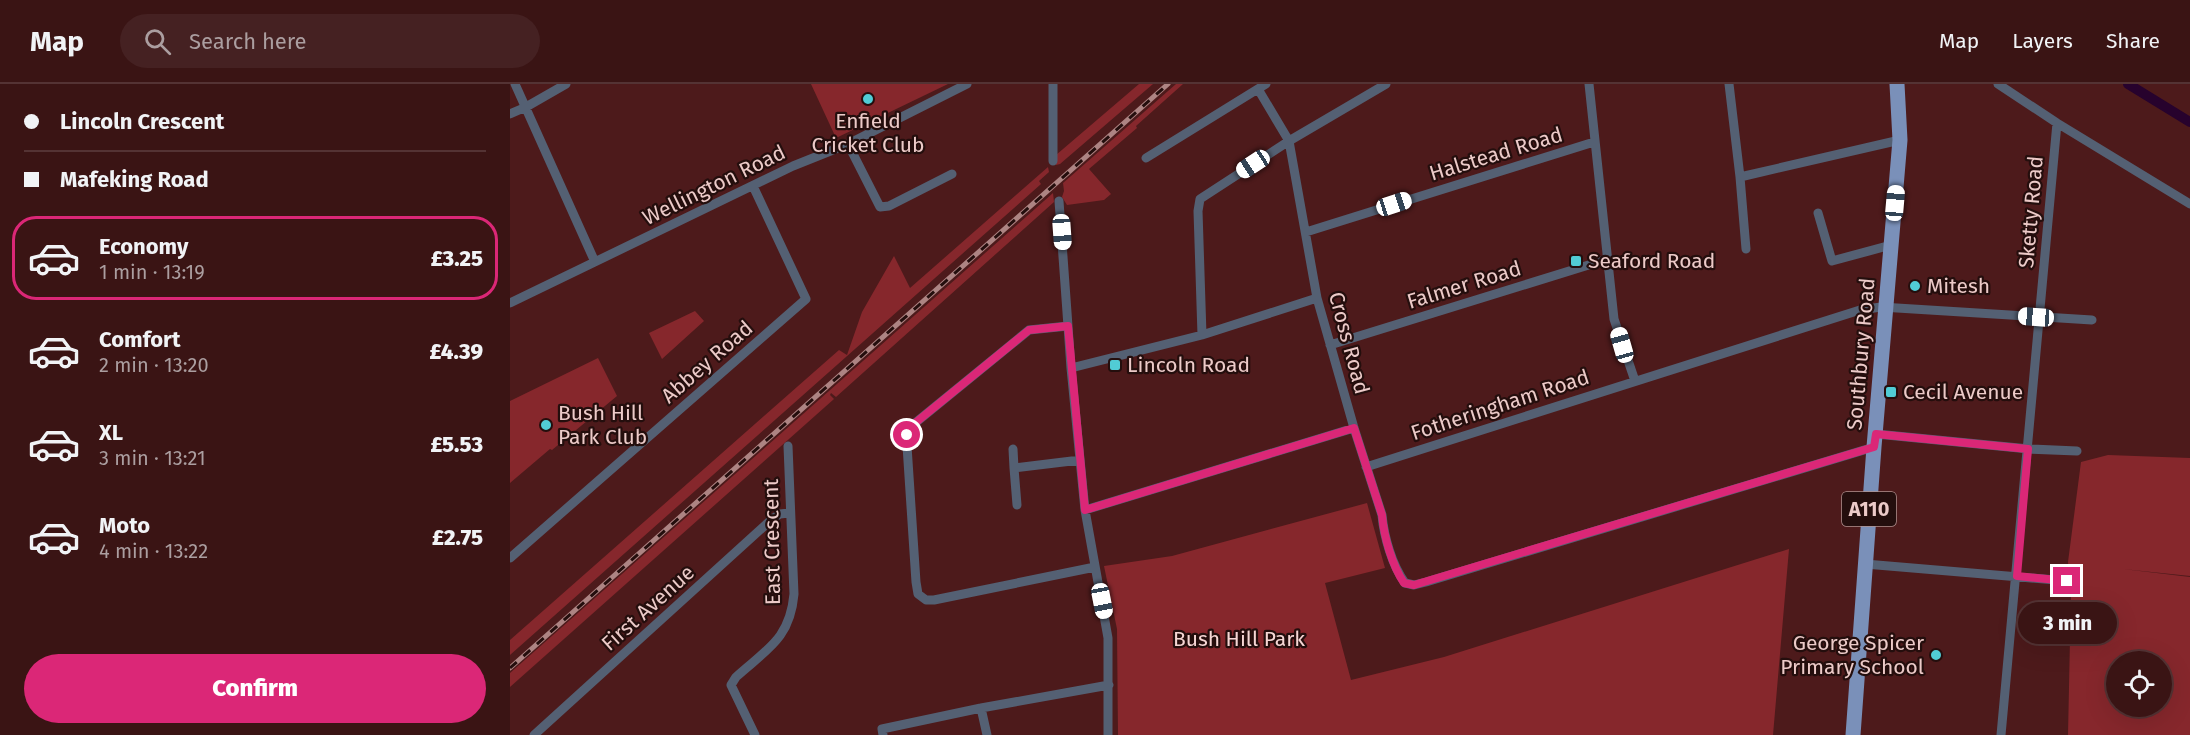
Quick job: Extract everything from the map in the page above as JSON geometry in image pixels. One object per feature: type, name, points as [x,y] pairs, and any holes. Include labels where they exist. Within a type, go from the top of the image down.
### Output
[{"type":"main road","name":"Southbury Road","points":[[1852,735],[1875,441],[1880,308],[1891,244],[1900,140],[1897,84]]},
{"type":"street","points":[[515,84],[595,262]]},
{"type":"street","points":[[510,114],[566,84]]},
{"type":"street","name":"Wellington Road","points":[[510,303],[793,166],[848,144],[967,84]]},
{"type":"street","points":[[1053,84],[1053,161]]},
{"type":"street","points":[[1202,335],[1198,211],[1200,199],[1289,141],[1386,84]]},
{"type":"street","points":[[1589,84],[1614,319],[1635,381]]},
{"type":"street","points":[[1729,84],[1746,249]]},
{"type":"street","points":[[1998,84],[2056,123],[2190,204]]},
{"type":"street","points":[[1146,159],[1262,86],[1289,141]]},
{"type":"street","name":"Sketty Road","points":[[2001,735],[2056,123]]},
{"type":"street","points":[[1740,177],[1900,140]]},
{"type":"street","name":"Cross Road","points":[[1289,141],[1317,298],[1397,573],[1404,583],[1414,585],[1426,582],[1875,441]]},
{"type":"street","name":"Halstead Road","points":[[1306,232],[1594,142]]},
{"type":"street","points":[[848,144],[880,207],[889,206],[952,174]]},
{"type":"street","name":"Abbey Road","points":[[510,558],[806,299],[753,186]]},
{"type":"street","points":[[1059,201],[1071,368],[1085,510],[1108,638],[1108,735]]},
{"type":"street","points":[[1818,213],[1832,261],[1891,244]]},
{"type":"street","name":"Falmer Road","points":[[1330,345],[1608,259]]},
{"type":"street","points":[[1071,368],[1202,335],[1317,298]]},
{"type":"street","points":[[1880,308],[2092,320]]},
{"type":"street","name":"Fotheringham Road","points":[[1366,468],[1635,381],[1880,308]]},
{"type":"street","points":[[1068,326],[1029,330],[909,428],[907,446],[916,582],[918,594],[926,600],[934,600],[1095,567]]},
{"type":"street","points":[[1085,510],[1354,428]]},
{"type":"street","points":[[1875,441],[2077,451]]},
{"type":"street","name":"East Crescent","points":[[755,735],[731,685],[736,677],[782,636],[793,610],[788,446]]},
{"type":"street","points":[[1013,449],[1017,505]]},
{"type":"street","points":[[1014,468],[1080,460]]},
{"type":"street","name":"First Avenue","points":[[534,735],[772,519],[780,514],[789,513]]},
{"type":"street","points":[[1865,564],[2067,581]]},
{"type":"street","points":[[883,735],[882,729],[1108,685]]},
{"type":"street","points":[[981,708],[987,735]]},
{"type":"green space","name":"Enfield Cricket Club","points":[[811,84],[948,84],[836,138]]},
{"type":"green space","points":[[1139,84],[1153,84],[1056,165],[1056,155]]},
{"type":"green space","points":[[1176,84],[1183,84],[1089,169],[1111,194],[1104,200],[1067,205],[1062,197],[1063,183]]},
{"type":"green space","points":[[1048,167],[1049,172],[1039,181],[1041,184],[510,655],[510,640],[839,350],[847,355],[862,312],[894,256],[910,288]]},
{"type":"green space","points":[[1053,193],[1054,202],[836,397],[831,393],[834,399],[510,687],[510,673]]},
{"type":"green space","points":[[695,311],[704,321],[662,359],[649,333]]},
{"type":"green space","name":"Bush Hill Park Club","points":[[598,358],[617,396],[510,483],[510,401]]},
{"type":"green space","points":[[2108,455],[2190,458],[2190,576],[2123,569],[2190,577],[2190,735],[2068,735],[2071,590],[2068,562],[2081,462]]},
{"type":"green space","name":"Bush Hill Park","points":[[1367,503],[1385,568],[1325,583],[1351,680],[1444,657],[1789,549],[1773,735],[1118,735],[1117,629],[1104,566],[1172,556]]},
{"type":"waterway","points":[[2128,84],[2190,122]]},
{"type":"railway","points":[[510,668],[1168,84]]},
{"type":"place","name":"Enfield Cricket Club","points":[[868,99]]},
{"type":"place","name":"Seaford Road","points":[[1576,261]]},
{"type":"place","name":"Mitesh","points":[[1915,286]]},
{"type":"place","name":"Lincoln Road","points":[[1115,365]]},
{"type":"place","name":"Cecil Avenue","points":[[1891,392]]},
{"type":"place","name":"Bush Hill Park Club","points":[[546,425]]},
{"type":"place","name":"George Spicer Primary School","points":[[1936,655]]},
{"type":"route","points":[[907,435],[909,428],[1017,338],[1029,330],[1068,326],[1085,510],[1354,428],[1370,482],[1380,506],[1383,526],[1397,573],[1404,583],[1414,585],[1874,447],[1876,434],[2028,449],[2017,576],[2067,581]]}]
